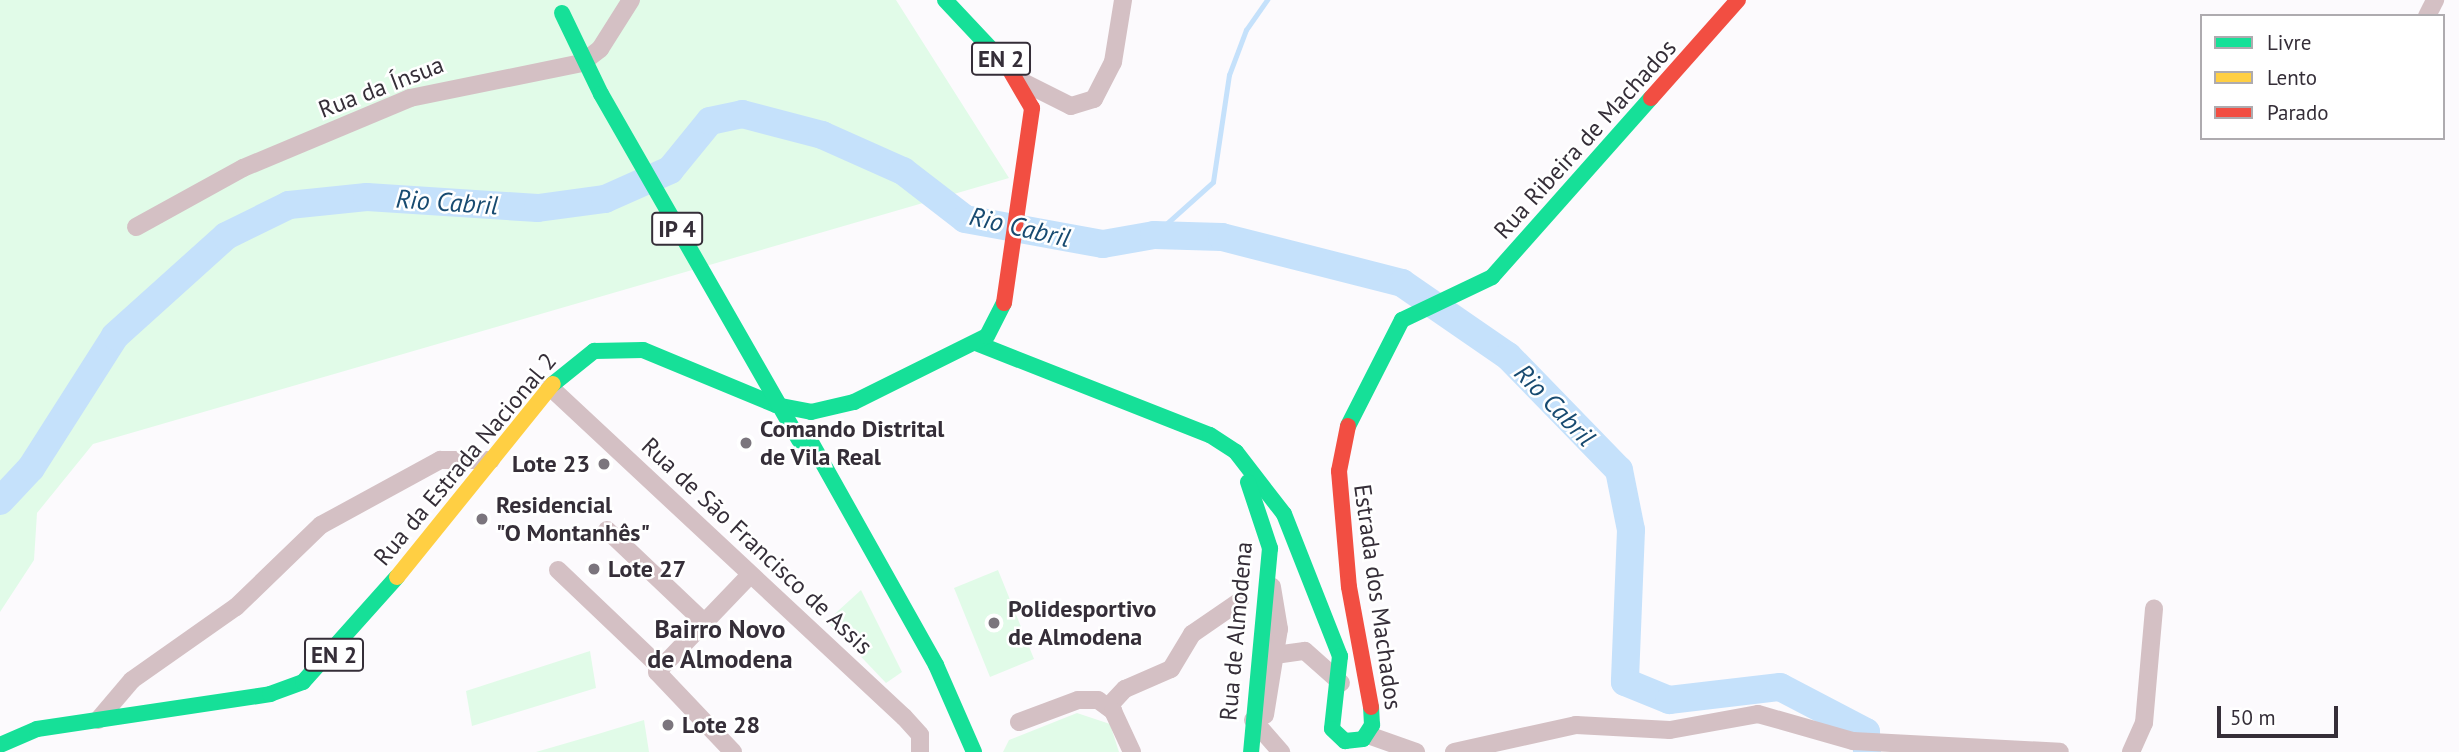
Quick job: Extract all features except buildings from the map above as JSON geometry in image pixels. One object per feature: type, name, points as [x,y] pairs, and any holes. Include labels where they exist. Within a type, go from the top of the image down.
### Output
[{"type":"main road","name":"EN 2","points":[[945,0],[1019,80]]},
{"type":"main road","name":"Rua Ribeira de Machados","points":[[1411,315],[1456,296],[1496,273],[1738,0]]},
{"type":"main road","name":"IP 4","points":[[565,6],[907,629],[964,752]]},
{"type":"main road","name":"IP 4","points":[[565,6],[607,105],[936,664],[974,752]]},
{"type":"main road","name":"Rua da Estrada Nacional 2","points":[[0,744],[28,731],[270,694],[303,681],[339,649],[550,387],[584,355],[630,348],[776,405],[820,411],[854,402],[976,343],[996,326],[1005,300],[1031,131],[1032,108],[1019,80]]},
{"type":"main road","name":"Estrada dos Machados","points":[[976,343],[1223,442],[1284,514],[1339,656],[1341,683],[1332,729],[1348,741],[1368,735],[1370,681],[1349,587],[1339,465],[1364,386],[1392,329],[1411,315]]},
{"type":"main road","name":"Rua de Almodena","points":[[1223,442],[1263,513],[1269,573],[1258,725],[1251,752]]},
{"type":"street","name":"Rua da Ínsua","points":[[136,227],[243,168],[417,95],[582,63],[600,49],[631,0]]},
{"type":"street","points":[[1019,80],[1071,106],[1094,99],[1113,62],[1123,0]]},
{"type":"street","name":"Rua de São Francisco de Assis","points":[[550,387],[904,717],[921,750]]},
{"type":"street","points":[[98,720],[132,680],[236,607],[289,550],[337,515],[446,458],[491,460]]},
{"type":"street","points":[[607,530],[704,622]]},
{"type":"street","points":[[558,570],[660,667]]},
{"type":"street","points":[[1269,573],[1279,622],[1275,655],[1258,725],[1281,752]]},
{"type":"street","points":[[733,752],[658,677],[660,667],[750,575]]},
{"type":"street","points":[[1108,707],[1125,689],[1171,669],[1192,634],[1240,601]]},
{"type":"street","points":[[2131,752],[2144,723],[2154,608]]},
{"type":"street","points":[[1275,655],[1305,651],[1341,683]]},
{"type":"street","points":[[1019,722],[1086,698],[1108,707],[1132,752]]},
{"type":"street","points":[[1454,752],[1576,725],[1678,730],[1758,714],[1868,742],[2060,752]]},
{"type":"street","points":[[1368,735],[1416,752]]},
{"type":"green space","points":[[0,0],[896,0],[1009,178],[93,444],[37,513],[34,560],[0,612]]},
{"type":"green space","name":"Polidesportivo de Almodena","points":[[998,570],[1034,659],[990,677],[954,588]]},
{"type":"green space","points":[[861,590],[902,672],[886,683],[827,621]]},
{"type":"green space","points":[[590,651],[596,688],[472,726],[466,691]]},
{"type":"green space","points":[[1077,713],[1110,724],[1119,752],[1003,752],[1009,740]]},
{"type":"green space","points":[[644,720],[649,752],[536,752],[598,734]]},
{"type":"waterway","points":[[1154,235],[1213,182],[1229,75],[1246,30],[1267,0]]},
{"type":"waterway","name":"Rio Cabril","points":[[0,501],[31,468],[115,336],[226,236],[289,205],[367,197],[538,208],[605,199],[670,170],[710,121],[742,114],[822,135],[903,171],[965,219],[1103,244],[1154,235],[1222,237],[1402,283],[1508,356],[1619,470],[1631,530],[1625,682],[1669,700],[1780,687],[1866,732],[1867,752]]},
{"type":"traffic: fast","points":[[945,0],[1008,67]]},
{"type":"traffic: fast","points":[[562,13],[601,94],[799,440]]},
{"type":"traffic: fast","points":[[1348,426],[1402,320],[1492,277],[1651,98]]},
{"type":"traffic: fast","points":[[553,384],[594,351],[643,350],[776,405],[811,412],[854,402],[987,336],[1004,303]]},
{"type":"traffic: fast","points":[[976,343],[1210,435],[1236,452],[1284,514],[1340,656],[1332,729],[1345,741],[1363,739],[1372,725],[1371,707]]},
{"type":"traffic: fast","points":[[807,435],[936,665],[974,752]]},
{"type":"traffic: fast","points":[[1248,482],[1270,548],[1251,752]]},
{"type":"traffic: fast","points":[[0,745],[37,729],[270,694],[303,682],[397,577]]},
{"type":"traffic: slow","points":[[397,577],[553,384]]},
{"type":"traffic: jam","points":[[1651,98],[1738,0]]},
{"type":"traffic: jam","points":[[1004,303],[1032,108],[1008,67]]},
{"type":"traffic: jam","points":[[1348,426],[1339,471],[1349,587],[1371,707]]},
{"type":"place","name":"Comando Distrital de Vila Real","points":[[746,443]]},
{"type":"place","name":"Lote 23","points":[[604,464]]},
{"type":"place","name":"Residencial \"O Montanhês\"","points":[[482,519]]},
{"type":"place","name":"Lote 27","points":[[594,569]]},
{"type":"place","name":"Polidesportivo de Almodena","points":[[994,623]]},
{"type":"place","name":"Lote 28","points":[[668,725]]},
{"type":"district","name":"Bairro Novo de Almodena","points":[[720,644]]}]
